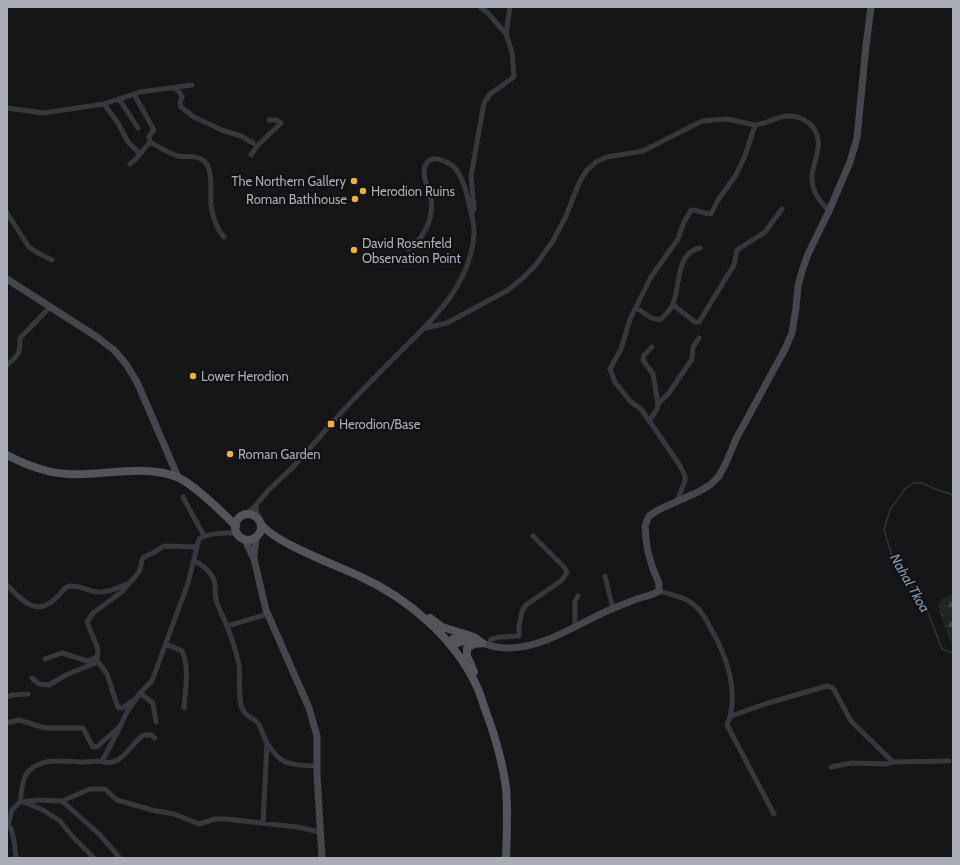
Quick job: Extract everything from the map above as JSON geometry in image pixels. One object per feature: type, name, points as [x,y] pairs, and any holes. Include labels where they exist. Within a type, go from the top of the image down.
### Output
[{"type":"main road","points":[[450,644],[468,640],[509,648],[521,646],[556,637],[575,626],[613,609],[660,591],[660,584],[653,569],[648,552],[645,526],[650,516],[658,510],[698,492],[710,485],[719,476],[736,439],[785,349],[792,333],[798,286],[802,271],[808,254],[829,211],[850,162],[857,138],[871,7]]},
{"type":"main road","points":[[7,279],[97,337],[114,350],[126,364],[137,382],[178,477]]},
{"type":"main road","points":[[7,455],[20,462],[46,472],[69,474],[159,472],[178,477],[226,516],[241,538],[245,540],[254,559],[259,586],[268,614],[310,708],[317,736],[317,766],[322,858]]},
{"type":"main road","points":[[226,516],[242,517],[253,515],[264,528],[283,541]]},
{"type":"main road","points":[[236,530],[242,517]]},
{"type":"main road","points":[[254,559],[256,538],[261,532],[260,522]]},
{"type":"main road","points":[[245,540],[264,536],[283,541],[364,578],[399,599],[432,626],[450,644],[466,666],[477,688],[503,766],[506,790],[506,858]]},
{"type":"main road","points":[[399,599],[408,601],[442,627],[456,630],[474,637],[485,644]]},
{"type":"main road","points":[[450,644],[453,639],[465,634]]},
{"type":"main road","points":[[485,644],[474,644],[467,648],[467,656],[487,698],[496,726],[494,736]]},
{"type":"street","points":[[471,215],[474,208],[471,176],[484,103],[490,94],[514,77],[512,52],[506,34],[480,7]]},
{"type":"street","points":[[506,34],[510,7]]},
{"type":"street","points":[[7,108],[43,113],[104,104],[134,94],[192,85]]},
{"type":"street","points":[[172,87],[178,90],[182,97],[180,102],[181,107],[194,117],[222,130],[241,136],[253,143]]},
{"type":"street","points":[[130,164],[150,142],[149,136],[154,130],[134,94]]},
{"type":"street","points":[[119,99],[138,128]]},
{"type":"street","points":[[104,104],[118,123],[128,142],[140,154]]},
{"type":"street","points":[[425,328],[447,323],[508,290],[524,277],[535,266],[566,216],[579,183],[586,170],[596,162],[607,157],[643,151],[702,121],[727,119],[755,125],[789,116],[799,117],[811,126],[817,135],[819,144],[812,185],[819,201],[829,211]]},
{"type":"street","points":[[251,154],[256,146],[280,123],[276,120],[269,120]]},
{"type":"street","points":[[677,501],[686,481],[679,464],[650,420],[641,409],[630,401],[615,382],[610,369],[621,349],[630,319],[651,277],[678,239],[684,222],[692,210],[711,214],[718,200],[739,169],[755,125]]},
{"type":"street","points":[[150,142],[177,155],[187,157],[192,156],[206,162],[210,170],[213,215],[219,232],[224,237]]},
{"type":"street","points":[[242,517],[256,506],[265,494],[294,466],[341,412],[425,328],[449,299],[464,275],[475,233],[464,186],[458,171],[446,162],[434,159],[430,160],[425,168],[424,177],[431,200],[430,214],[421,239],[408,249]]},
{"type":"street","points":[[673,305],[695,322],[699,322],[734,265],[737,250],[765,232],[782,209]]},
{"type":"street","points":[[7,213],[29,247],[52,260]]},
{"type":"street","points":[[636,308],[644,311],[649,317],[655,320],[661,319],[673,305],[682,267],[686,257],[695,248],[700,248]]},
{"type":"street","points":[[7,365],[17,357],[19,353],[20,338],[50,307]]},
{"type":"street","points":[[658,404],[669,393],[692,359],[693,347],[699,338]]},
{"type":"street","points":[[650,420],[657,409],[658,404],[653,374],[643,360],[644,355],[652,347]]},
{"type":"street","points":[[183,496],[204,536]]},
{"type":"street","points":[[256,506],[256,514],[260,522]]},
{"type":"street","points":[[102,761],[127,712],[139,695],[152,681],[188,583],[199,539],[204,536],[236,530]]},
{"type":"street","points":[[485,644],[491,639],[519,636],[522,611],[526,605],[561,581],[567,573],[565,568],[533,536]]},
{"type":"street","points":[[139,695],[122,708],[119,708],[115,701],[107,674],[98,659],[98,649],[87,622],[94,613],[123,591],[138,574],[144,557],[160,548],[167,546],[197,547]]},
{"type":"street","points":[[193,561],[199,563],[216,583],[218,605],[236,651],[239,667],[240,696],[243,710],[257,723],[267,743],[276,755],[284,762],[298,766],[317,766]]},
{"type":"street","points":[[605,576],[613,609]]},
{"type":"street","points":[[7,585],[24,602],[32,606],[40,607],[50,603],[66,587],[71,586],[98,592],[111,591],[130,583]]},
{"type":"street","points":[[660,591],[684,598],[702,612],[717,639],[729,670],[731,716],[727,725],[774,814]]},
{"type":"street","points":[[575,626],[575,601],[578,596]]},
{"type":"street","points":[[227,626],[268,614]]},
{"type":"street","points":[[166,644],[182,651],[185,657],[186,676],[184,708]]},
{"type":"street","points":[[45,659],[62,653],[87,661],[98,659]]},
{"type":"street","points":[[32,678],[39,684],[49,685],[98,659]]},
{"type":"street","points":[[731,716],[765,704],[827,686],[833,688],[851,721],[893,762]]},
{"type":"street","points":[[7,697],[12,695],[28,694]]},
{"type":"street","points":[[139,695],[153,703],[156,722]]},
{"type":"street","points":[[7,723],[19,720],[45,728],[82,728],[93,747],[98,746],[120,726]]},
{"type":"street","points":[[22,802],[22,783],[28,772],[38,765],[49,761],[66,760],[80,762],[108,762],[124,756],[143,735],[152,735],[155,738]]},
{"type":"street","points":[[263,823],[267,743]]},
{"type":"street","points":[[831,767],[851,763],[887,764],[893,762],[949,761]]},
{"type":"street","points":[[16,858],[11,828],[7,826],[12,810],[22,802],[38,800],[62,801],[90,789],[105,789],[117,800],[174,814],[199,824],[215,819],[226,819],[297,827],[320,832]]},
{"type":"street","points":[[62,801],[99,834],[120,858]]},
{"type":"street","points":[[22,802],[43,810],[60,821],[73,837],[94,858]]},
{"type":"green space","points":[[953,593],[953,645],[947,634],[938,605],[943,598]]},
{"type":"waterway","name":"Nahal Tkoa","points":[[953,495],[922,483],[913,483],[905,489],[890,510],[884,530],[892,556],[925,605],[942,649],[953,653]]},
{"type":"place","name":"The Northern Gallery","points":[[354,181]]},
{"type":"place","name":"Herodion Ruins","points":[[363,191]]},
{"type":"place","name":"Roman Bathhouse","points":[[355,199]]},
{"type":"place","name":"David Rosenfeld Observation Point","points":[[354,250]]},
{"type":"place","name":"Lower Herodion","points":[[193,376]]},
{"type":"place","name":"Herodion/Base","points":[[331,424]]},
{"type":"place","name":"Roman Garden","points":[[230,454]]}]
